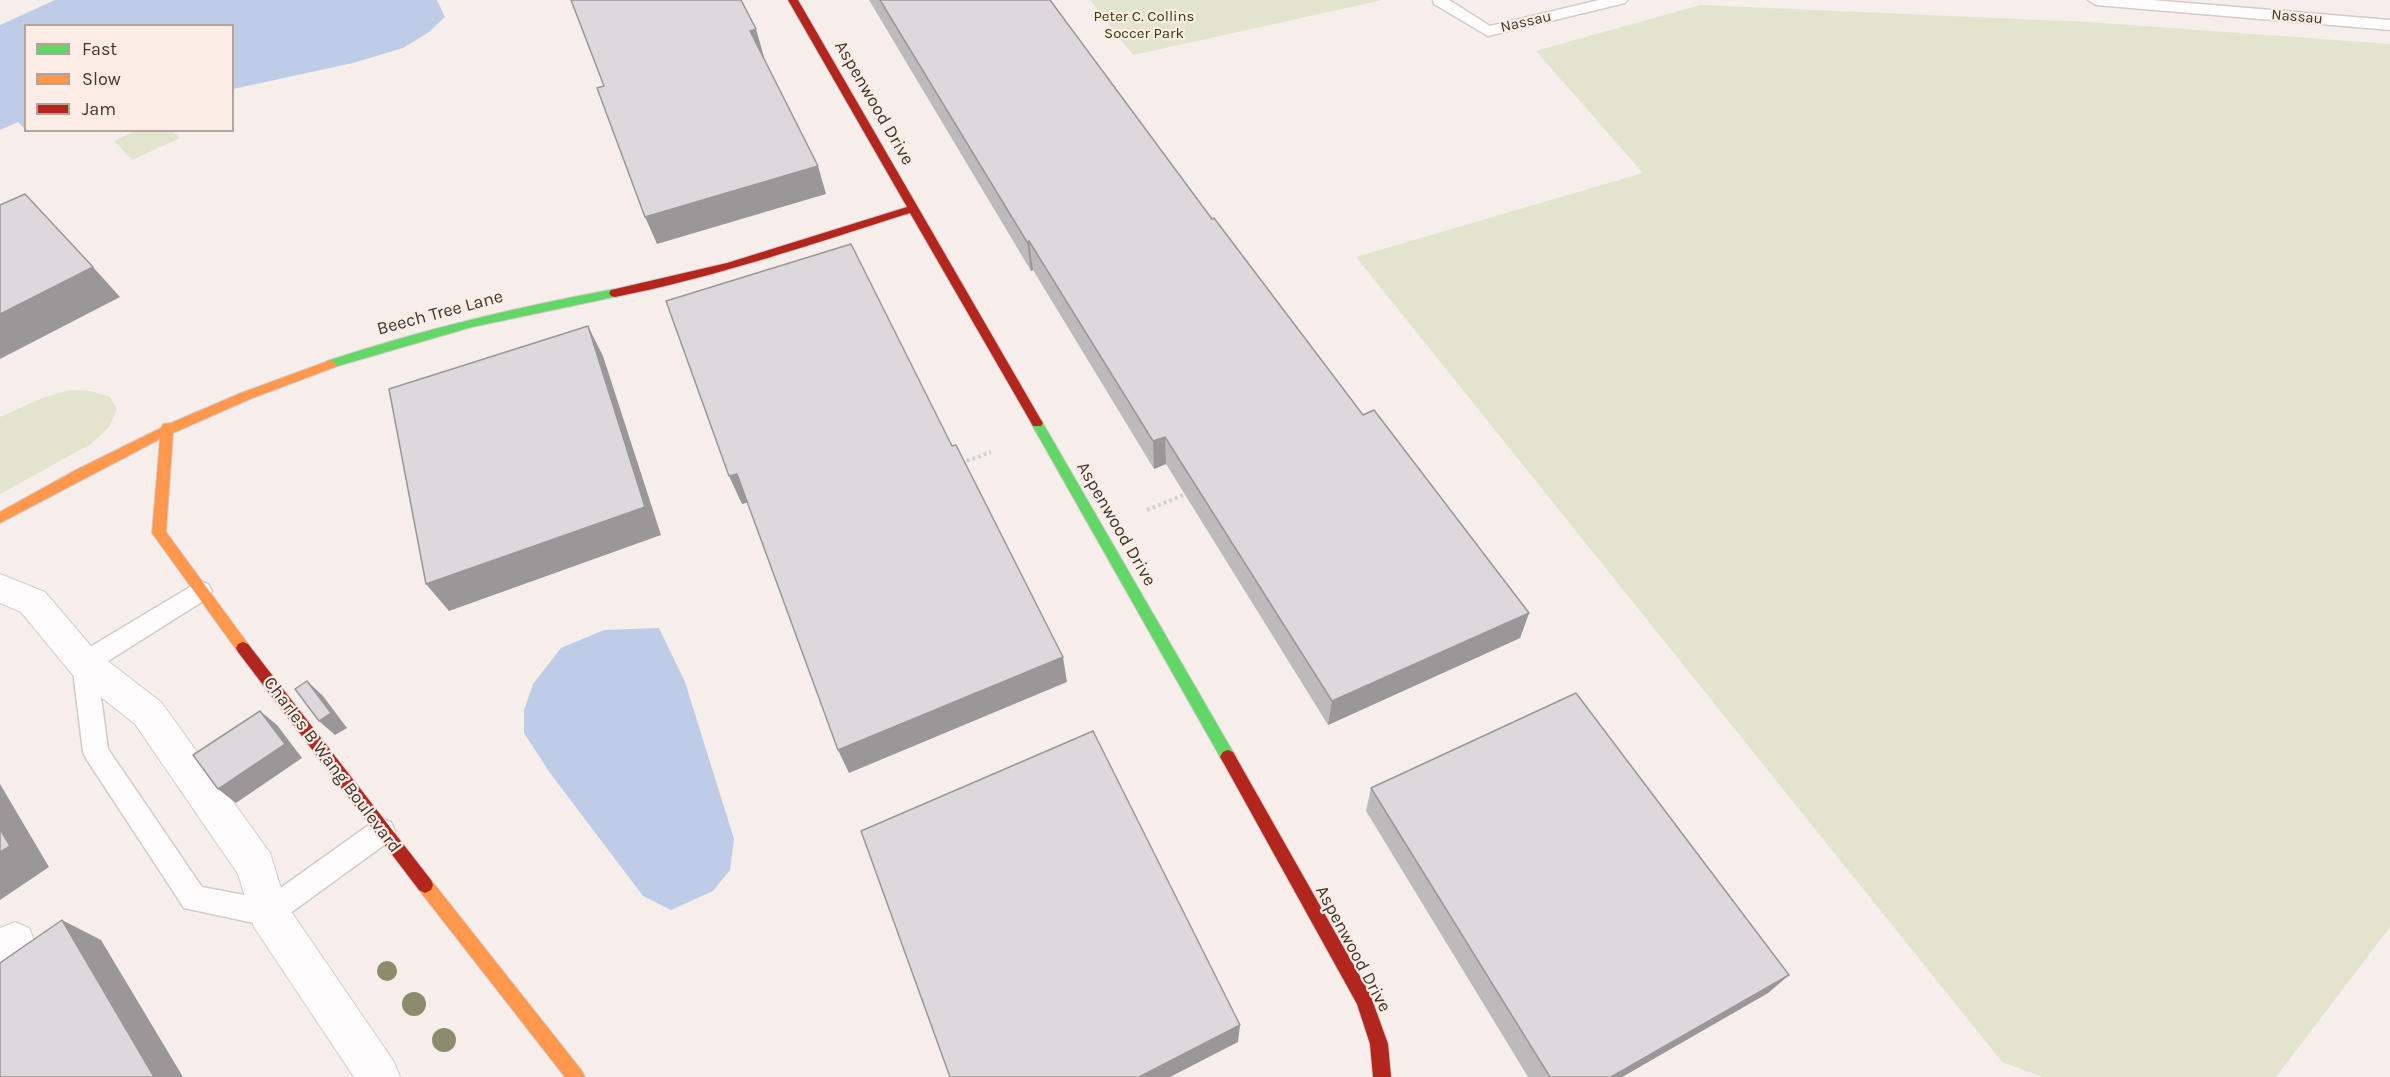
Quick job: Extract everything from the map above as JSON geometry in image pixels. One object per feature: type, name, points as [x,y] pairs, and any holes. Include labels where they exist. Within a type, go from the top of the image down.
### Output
[{"type":"street","name":"Aspenwood Drive","points":[[793,0],[1186,682],[1364,1000],[1379,1044],[1382,1077]]},
{"type":"street","name":"Beech Tree Lane","points":[[0,518],[44,491],[167,427],[336,362],[490,316],[699,276],[914,208]]},
{"type":"street","name":"Charles B Wang Boulevard","points":[[167,427],[159,533],[200,591],[382,831],[576,1077]]},
{"type":"street","points":[[0,588],[33,602],[84,663],[148,714],[256,866],[268,913],[379,1077]]},
{"type":"lane","name":"Nassau","points":[[1442,1],[1488,31],[1618,0]]},
{"type":"lane","name":"Nassau","points":[[2096,0],[2390,25]]},
{"type":"lane","points":[[200,591],[84,663],[96,752],[194,899],[268,913],[382,831]]},
{"type":"path","points":[[958,464],[991,452]]},
{"type":"path","points":[[1148,510],[1189,493]]},
{"type":"green space","name":"Peter C. Collins Soccer Park","points":[[1090,0],[1383,0],[1133,55]]},
{"type":"green space","points":[[1700,5],[2088,22],[2390,44],[2390,927],[2276,1077],[2043,1077],[2002,1062],[1356,257],[1643,173],[1536,51]]},
{"type":"green space","points":[[134,132],[173,132],[180,138],[132,160],[114,141]]},
{"type":"green space","points":[[70,390],[91,391],[110,397],[117,409],[109,427],[91,444],[0,494],[0,417],[45,397]]},
{"type":"water","points":[[55,0],[437,0],[445,17],[429,32],[403,48],[353,63],[234,89],[234,24],[24,24],[24,128],[18,122],[0,130],[0,25]]},
{"type":"water","points":[[659,628],[685,682],[734,839],[730,870],[713,891],[671,910],[643,896],[550,773],[524,733],[524,710],[533,684],[561,648],[604,630]]},
{"type":"building","points":[[571,0],[741,0],[756,29],[750,31],[818,166],[645,217],[597,88],[604,86]]},
{"type":"building","points":[[880,0],[1050,0],[1212,219],[1214,218],[1363,415],[1374,410],[1529,613],[1332,701],[1165,437],[1153,441],[1029,241],[1027,242]]},
{"type":"building","points":[[25,194],[93,267],[0,314],[0,205]]},
{"type":"building","points":[[851,244],[952,446],[956,445],[1063,657],[838,750],[737,474],[729,476],[666,301]]},
{"type":"building","points":[[588,326],[645,507],[426,584],[389,389]]},
{"type":"building","points":[[307,681],[331,713],[319,721],[295,689]]},
{"type":"building","points":[[1576,693],[1789,975],[1611,1077],[1550,1077],[1371,788]]},
{"type":"building","points":[[260,711],[285,744],[218,789],[193,755]]},
{"type":"building","points":[[1093,731],[1240,1025],[1139,1077],[950,1077],[861,831]]},
{"type":"building","points":[[0,829],[10,846],[0,852]]},
{"type":"building","points":[[62,920],[154,1077],[0,1077],[0,963]]},
{"type":"traffic: fast","points":[[331,364],[472,323],[615,293]]},
{"type":"traffic: fast","points":[[1037,423],[1228,757]]},
{"type":"traffic: slow","points":[[0,518],[80,473],[162,433],[245,396],[331,364]]},
{"type":"traffic: slow","points":[[167,427],[159,533],[243,648]]},
{"type":"traffic: slow","points":[[425,885],[576,1077]]},
{"type":"traffic: jam","points":[[793,0],[1037,423]]},
{"type":"traffic: jam","points":[[615,293],[729,266],[914,208]]},
{"type":"traffic: jam","points":[[243,648],[425,885]]},
{"type":"traffic: jam","points":[[1228,757],[1364,1000],[1379,1044],[1382,1077]]}]
